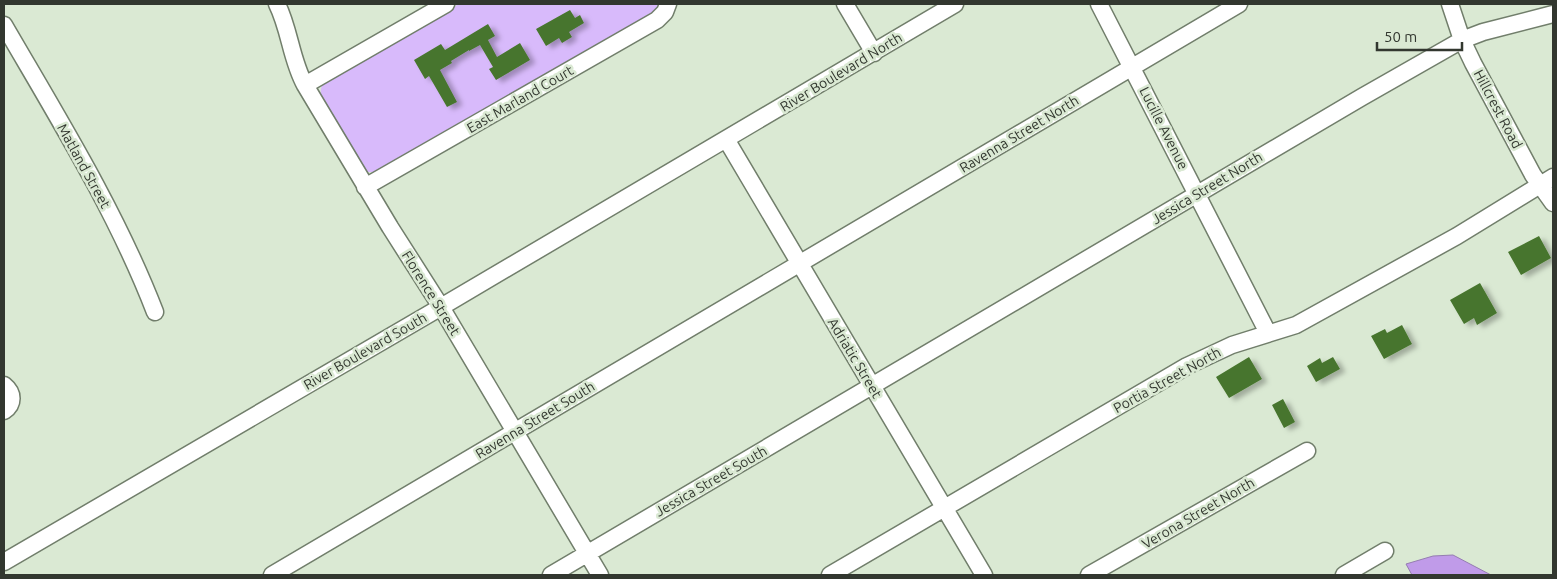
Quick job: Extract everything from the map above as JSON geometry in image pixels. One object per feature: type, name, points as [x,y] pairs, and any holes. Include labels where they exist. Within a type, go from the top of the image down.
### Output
[{"type":"street","name":"Florence Street","points":[[277,4],[284,20],[298,71],[305,85],[365,187],[441,307],[600,575]]},
{"type":"street","points":[[305,85],[446,4]]},
{"type":"street","name":"East Marland Court","points":[[365,187],[657,20],[665,12],[668,4]]},
{"type":"street","points":[[845,4],[874,52]]},
{"type":"street","name":"River Boulevard North","points":[[726,139],[955,4]]},
{"type":"street","name":"Lucille Avenue","points":[[1099,4],[1268,333]]},
{"type":"street","name":"Ravenna Street North","points":[[799,264],[1239,4]]},
{"type":"street","name":"Hillcrest Road","points":[[1450,4],[1462,40],[1533,175],[1547,181],[1553,203]]},
{"type":"street","name":"Jessica Street North","points":[[872,386],[1462,40],[1484,32],[1553,14]]},
{"type":"street","name":"Matland Street","points":[[4,25],[104,199],[144,283],[155,312]]},
{"type":"street","name":"Adriatic Street","points":[[726,139],[984,575]]},
{"type":"street","name":"River Boulevard South","points":[[4,562],[726,139]]},
{"type":"street","name":"Portia Street North","points":[[830,575],[1188,366],[1232,345],[1296,325],[1333,306],[1457,236],[1547,181]]},
{"type":"street","name":"Ravenna Street South","points":[[272,575],[799,264]]},
{"type":"street","points":[[4,385],[12,398],[4,412]]},
{"type":"street","name":"Jessica Street South","points":[[551,575],[872,386]]},
{"type":"street","name":"Verona Street North","points":[[1089,575],[1307,450]]},
{"type":"street","points":[[1344,575],[1385,551]]},
{"type":"shaded area","points":[[459,4],[660,4],[655,12],[378,172],[366,172],[321,97],[323,85],[329,78]]},
{"type":"shaded area","points":[[1453,555],[1491,575],[1412,575],[1406,564],[1433,556]]},
{"type":"building","points":[[570,10],[575,18],[580,15],[584,23],[569,32],[572,37],[562,43],[559,38],[546,46],[536,29]]},
{"type":"building","points":[[488,24],[495,36],[488,40],[497,57],[520,43],[530,60],[496,80],[489,69],[493,67],[480,45],[469,50],[440,70],[457,102],[447,107],[429,76],[425,79],[414,60],[441,44],[445,50]]},
{"type":"building","points":[[1539,236],[1551,258],[1521,275],[1508,252]]},
{"type":"building","points":[[1480,283],[1497,313],[1477,325],[1474,318],[1464,324],[1450,300]]},
{"type":"building","points":[[1402,325],[1412,344],[1384,359],[1371,336],[1385,329],[1387,333]]},
{"type":"building","points":[[1249,357],[1262,379],[1229,398],[1216,377]]},
{"type":"building","points":[[1333,357],[1340,369],[1316,382],[1307,366],[1320,358],[1322,363]]},
{"type":"building","points":[[1283,399],[1295,422],[1284,428],[1272,405]]}]
